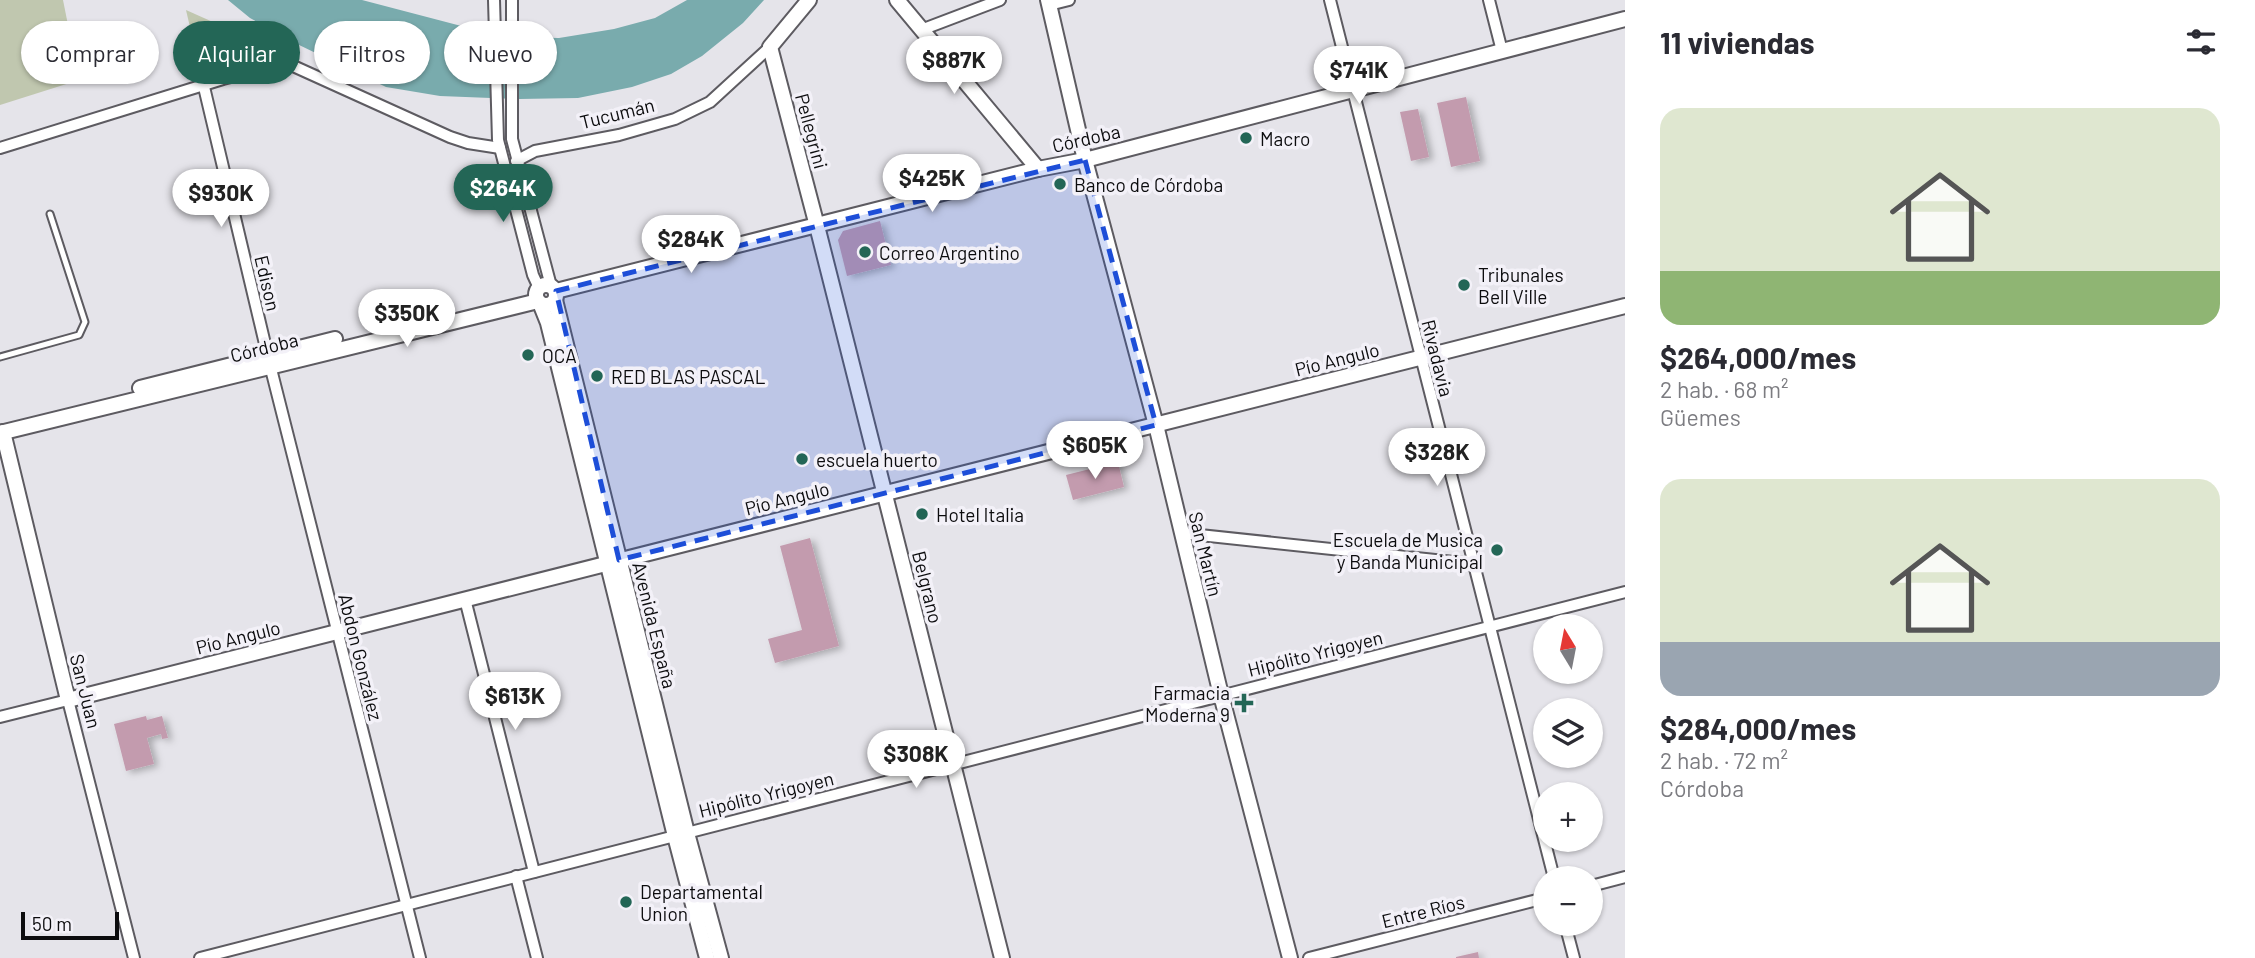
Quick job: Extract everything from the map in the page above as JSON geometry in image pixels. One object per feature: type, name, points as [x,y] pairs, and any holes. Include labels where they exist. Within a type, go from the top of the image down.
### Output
[{"type":"street","points":[[494,0],[500,148],[533,275],[545,294]]},
{"type":"street","points":[[512,0],[512,139],[545,294]]},
{"type":"street","name":"Tucumán","points":[[515,157],[618,135],[675,119],[710,102],[770,47],[809,0]]},
{"type":"street","points":[[897,0],[1038,169]]},
{"type":"street","points":[[921,30],[1000,0]]},
{"type":"street","points":[[1048,2],[1069,0]]},
{"type":"street","name":"Rivadavia","points":[[1330,0],[1550,866]]},
{"type":"street","points":[[1489,0],[1502,51]]},
{"type":"street","name":"San Martín","points":[[1048,2],[1085,160],[1156,425],[1221,695],[1290,958]]},
{"type":"street","name":"Córdoba","points":[[1,427],[545,294],[1038,169],[1085,160],[1625,19]]},
{"type":"street","name":"Pellegrini","points":[[770,47],[817,226]]},
{"type":"street","points":[[0,148],[223,79],[278,65],[291,65],[450,138],[468,144],[500,148]]},
{"type":"street","name":"Edison","points":[[204,87],[268,360]]},
{"type":"street","name":"Belgrano","points":[[817,226],[1002,958]]},
{"type":"street","name":"Avenida España","points":[[545,294],[681,834],[707,958]]},
{"type":"street","name":"Pío Angulo","points":[[0,717],[1625,306]]},
{"type":"street","name":"Abdon González","points":[[268,360],[420,958]]},
{"type":"street","name":"San Juan","points":[[1,427],[134,958]]},
{"type":"street","points":[[1181,533],[1473,564]]},
{"type":"street","name":"Hipólito Yrigoyen","points":[[200,958],[1625,592]]},
{"type":"street","points":[[465,599],[534,872]]},
{"type":"street","name":"Avenida España","points":[[681,834],[721,958]]},
{"type":"street","points":[[516,876],[537,958]]},
{"type":"street","points":[[1603,883],[1625,877]]},
{"type":"street","name":"Entre Ríos","points":[[1308,958],[1533,901]]},
{"type":"street","points":[[1568,936],[1574,958]]},
{"type":"lane","points":[[0,357],[79,335],[83,331],[85,322],[50,214]]},
{"type":"highlighted area","points":[[1085,160],[1156,425],[619,560],[556,291]]},
{"type":"green space","points":[[0,0],[63,0],[67,21],[21,21],[21,84],[66,84],[0,105]]},
{"type":"green space","points":[[186,10],[211,21],[189,21]]},
{"type":"water","points":[[228,0],[362,0],[444,21],[444,84],[557,84],[557,38],[614,29],[655,18],[687,0],[764,0],[743,23],[702,56],[671,74],[632,87],[578,98],[440,96],[380,84],[430,84],[430,21],[314,21],[314,52],[300,45],[300,21],[255,21]]},
{"type":"building","points":[[1466,97],[1480,161],[1451,167],[1437,103]]},
{"type":"building","points":[[1418,109],[1429,157],[1411,161],[1400,112]]},
{"type":"building","name":"Correo Argentino","points":[[880,221],[891,265],[847,276],[838,240],[843,231]]},
{"type":"building","points":[[1118,462],[1124,487],[1073,500],[1066,475]]},
{"type":"building","points":[[810,538],[839,646],[775,663],[768,639],[802,630],[780,546]]},
{"type":"building","points":[[146,716],[147,720],[162,716],[168,738],[162,739],[161,734],[147,738],[154,764],[126,771],[114,724]]},
{"type":"building","points":[[1478,952],[1479,958],[1456,958],[1456,957]]},
{"type":"place","name":"Macro","points":[[1246,138]]},
{"type":"place","name":"Banco de Córdoba","points":[[1060,184]]},
{"type":"place","name":"Correo Argentino","points":[[865,252]]},
{"type":"place","name":"Tribunales Bell Ville","points":[[1464,285]]},
{"type":"place","name":"OCA","points":[[528,355]]},
{"type":"place","name":"RED BLAS PASCAL","points":[[597,376]]},
{"type":"place","name":"escuela huerto","points":[[802,459]]},
{"type":"place","name":"Hotel Italia","points":[[922,514]]},
{"type":"place","name":"Escuela de Musica y Banda Municipal","points":[[1497,550]]},
{"type":"place","name":"Farmacia Moderna 9","points":[[1244,703]]},
{"type":"place","name":"Departamental Union","points":[[626,902]]}]
